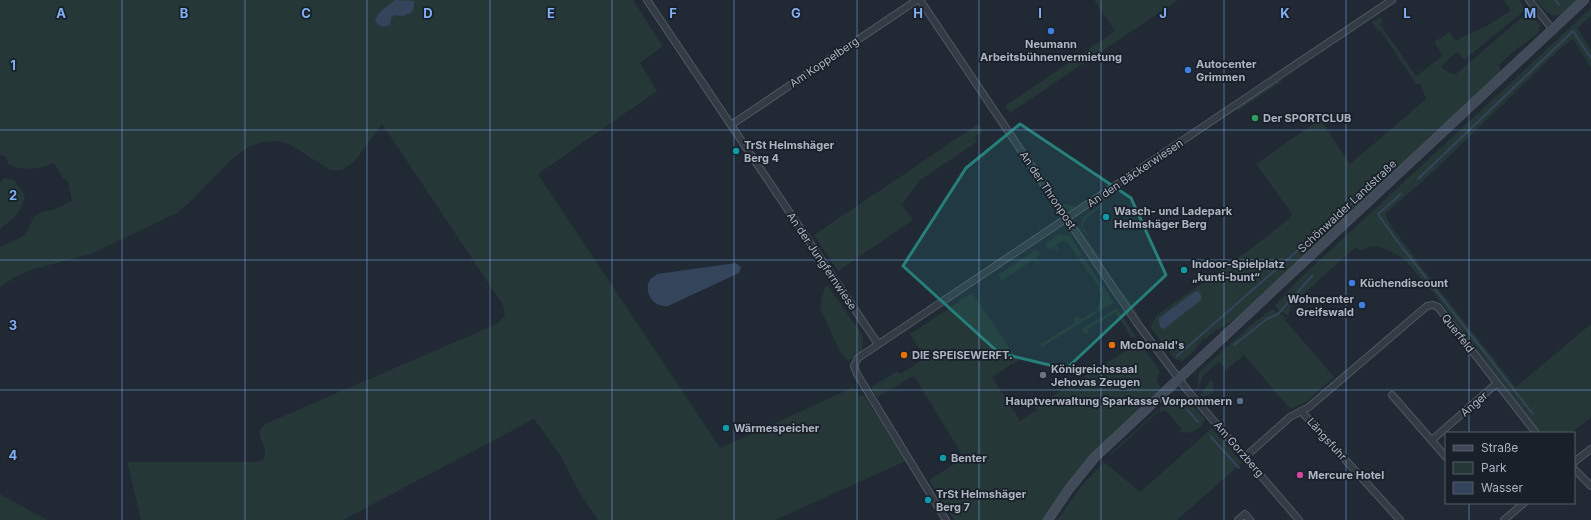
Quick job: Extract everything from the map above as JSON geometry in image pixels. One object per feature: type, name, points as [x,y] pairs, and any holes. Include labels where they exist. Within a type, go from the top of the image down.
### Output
[{"type":"main road","name":"Schönwalder Landstraße","points":[[1048,520],[1069,489],[1095,457],[1584,0]]},
{"type":"street","name":"An der Jungfernwiese","points":[[647,0],[878,344]]},
{"type":"street","name":"Am Koppelberg","points":[[731,125],[917,0]]},
{"type":"street","name":"An der Thronpost","points":[[920,0],[1137,323],[1178,379]]},
{"type":"street","name":"An den Bäckerwiesen","points":[[878,344],[1068,219],[1392,0]]},
{"type":"street","points":[[1529,0],[1553,30]]},
{"type":"street","name":"Querfeld","points":[[1301,411],[1309,407],[1427,306],[1433,304],[1438,307],[1535,432]]},
{"type":"street","points":[[878,344],[858,358],[854,366],[855,370],[946,520]]},
{"type":"street","name":"Am Gorzberg","points":[[1178,379],[1299,520]]},
{"type":"street","name":"Anger","points":[[1432,440],[1497,383]]},
{"type":"street","points":[[1392,395],[1445,456]]},
{"type":"street","points":[[1245,457],[1290,416],[1301,411]]},
{"type":"street","name":"Längsfuhr","points":[[1301,411],[1400,520]]},
{"type":"street","points":[[1575,461],[1591,448]]},
{"type":"street","points":[[1575,470],[1591,486]]},
{"type":"street","points":[[1504,520],[1523,504]]},
{"type":"street","points":[[1238,520],[1245,514],[1250,520]]},
{"type":"highlighted area","points":[[1020,124],[1131,198],[1166,275],[1066,369],[999,353],[903,266],[966,168]]},
{"type":"green space","points":[[0,0],[633,0],[663,46],[640,63],[657,91],[538,174],[720,448],[854,387],[859,396],[864,395],[906,461],[775,520],[598,520],[579,492],[562,458],[534,419],[343,520],[141,520],[128,462],[257,462],[263,459],[265,454],[265,448],[260,438],[260,431],[265,424],[497,324],[505,316],[503,305],[382,124],[355,161],[342,170],[330,170],[291,145],[278,141],[264,142],[250,146],[233,158],[189,203],[177,213],[91,254],[34,269],[17,276],[0,287],[0,247],[25,235],[34,217],[44,211],[53,210],[72,201],[68,181],[62,177],[54,163],[43,167],[25,169],[8,164],[6,157],[0,155]]},
{"type":"green space","points":[[1094,0],[1178,0],[1010,113],[1005,106],[1115,31]]},
{"type":"green space","points":[[1519,0],[1525,10],[1464,60],[1457,52],[1443,64],[1442,68],[1450,73],[1456,74],[1529,12],[1540,25],[1539,31],[1536,35],[1515,50],[1499,65],[1501,69],[1497,77],[1271,287],[1236,318],[1218,330],[1217,329],[1206,339],[1204,338],[1191,354],[1182,361],[1175,359],[1150,327],[1157,315],[1253,247],[1289,219],[1292,214],[1256,164],[1320,119],[1350,164],[1426,99],[1420,83],[1417,85],[1381,31],[1378,32],[1372,22],[1380,17],[1383,22],[1380,24],[1416,76],[1443,56],[1434,42],[1449,32],[1456,41],[1487,26],[1511,10],[1504,1]]},
{"type":"green space","points":[[1535,0],[1579,0],[1566,11],[1557,16],[1547,12]]},
{"type":"green space","points":[[1591,8],[1591,16],[1577,28],[1591,50],[1591,68],[1573,39],[1561,48],[1435,170],[1385,214],[1392,227],[1423,269],[1516,387],[1591,324],[1591,417],[1573,432],[1539,432],[1435,295],[1403,258],[1383,248],[1375,246],[1360,251],[1356,247],[1292,304],[1288,316],[1275,306],[1295,283]]},
{"type":"green space","points":[[1278,80],[1283,81],[1237,111],[1237,108]]},
{"type":"green space","points":[[978,124],[983,131],[974,137],[977,142],[920,180],[902,205],[913,220],[838,271],[814,235]]},
{"type":"green space","points":[[5,178],[14,180],[25,195],[22,206],[17,215],[0,229],[0,182]]},
{"type":"green space","points":[[1062,205],[1076,206],[1077,208],[1069,211]]},
{"type":"green space","points":[[1099,206],[1100,208],[1085,219],[1083,227],[1089,235],[1087,236],[1081,227],[1083,217]]},
{"type":"green space","points":[[1080,229],[1103,262],[1100,261],[1079,230]]},
{"type":"green space","points":[[1059,234],[1070,236],[1082,255],[1078,258],[1068,243],[1062,241],[1056,245],[1059,249],[1057,251],[1054,247],[1049,250],[1045,244]]},
{"type":"green space","points":[[1037,249],[1040,255],[1036,258],[1039,263],[1037,264],[1034,259],[1002,281],[998,275]]},
{"type":"green space","points":[[1083,257],[1101,284],[1098,286],[1079,259]]},
{"type":"green space","points":[[1102,285],[1114,303],[1098,312],[1096,310],[1098,309],[1102,293],[1099,288]]},
{"type":"green space","points":[[828,286],[863,336],[862,352],[852,359],[848,360],[840,352],[820,308],[824,288]]},
{"type":"green space","points":[[1123,292],[1142,320],[1139,319],[1123,296]]},
{"type":"green space","points":[[972,293],[1018,360],[992,377],[1020,421],[1037,410],[1035,407],[1135,345],[1138,340],[1160,371],[1157,381],[1161,388],[1094,452],[1045,520],[954,520],[929,480],[964,458],[914,376],[877,397],[871,387],[898,371],[900,374],[925,358],[910,334]]},
{"type":"green space","points":[[1117,308],[1119,310],[1087,330],[1089,334],[1084,334],[1082,329]]},
{"type":"green space","points":[[1272,309],[1286,318],[1285,320],[1334,377],[1306,402],[1290,409],[1244,355],[1226,370],[1219,362],[1203,376],[1197,391],[1199,372],[1251,325]]},
{"type":"green space","points":[[1095,311],[1097,313],[1042,347],[1040,344],[1073,324],[1075,315],[1081,319]]},
{"type":"green space","points":[[1119,311],[1137,338],[1131,337],[1116,313]]},
{"type":"green space","points":[[1211,380],[1214,383],[1213,393],[1203,397],[1200,395]]},
{"type":"green space","points":[[1170,399],[1187,399],[1205,419],[1201,426],[1195,431],[1187,433],[1179,432],[1182,429],[1165,410],[1161,413],[1159,411],[1111,455],[1109,455]]},
{"type":"green space","points":[[1212,428],[1242,463],[1177,520],[1057,520],[1083,484],[1104,462],[1140,492]]},
{"type":"green space","points":[[0,494],[47,520],[0,520]]},
{"type":"water","points":[[395,0],[414,1],[412,12],[403,16],[395,15],[391,18],[390,25],[382,27],[377,24],[375,20],[380,12]]},
{"type":"water","points":[[736,263],[741,267],[739,273],[668,306],[661,306],[656,303],[649,294],[648,283],[657,274]]},
{"type":"water","points":[[1198,291],[1201,295],[1201,300],[1164,329],[1161,328],[1159,318],[1193,293]]},
{"type":"waterway","points":[[1555,0],[1559,5]]},
{"type":"waterway","points":[[1418,179],[1573,31],[1591,58]]},
{"type":"waterway","points":[[1401,194],[1378,214],[1394,237],[1533,414]]},
{"type":"waterway","points":[[1177,356],[1360,196]]},
{"type":"waterway","points":[[1234,345],[1267,319],[1278,314],[1312,276]]},
{"type":"waterway","points":[[1187,409],[1198,422]]},
{"type":"waterway","points":[[1211,437],[1239,468]]},
{"type":"place","name":"Neumann Arbeitsbühnenvermietung","points":[[1051,31]]},
{"type":"place","name":"Autocenter Grimmen","points":[[1188,70]]},
{"type":"place","name":"Der SPORTCLUB","points":[[1255,118]]},
{"type":"place","name":"TrSt Helmshäger Berg 4","points":[[736,151]]},
{"type":"place","name":"Wasch- und Ladepark Helmshäger Berg","points":[[1106,217]]},
{"type":"place","name":"Indoor-Spielplatz „kunti-bunt“","points":[[1184,270]]},
{"type":"place","name":"Küchendiscount","points":[[1352,283]]},
{"type":"place","name":"Wohncenter Greifswald","points":[[1362,305]]},
{"type":"place","name":"McDonald's","points":[[1112,345]]},
{"type":"place","name":"DIE SPEISEWERFT.","points":[[904,355]]},
{"type":"place","name":"Königreichssaal Jehovas Zeugen","points":[[1043,375]]},
{"type":"place","name":"Hauptverwaltung Sparkasse Vorpommern","points":[[1240,401]]},
{"type":"place","name":"Wärmespeicher","points":[[726,428]]},
{"type":"place","name":"Benter","points":[[943,458]]},
{"type":"place","name":"Mercure Hotel","points":[[1300,475]]},
{"type":"place","name":"TrSt Helmshäger Berg 7","points":[[928,500]]}]
